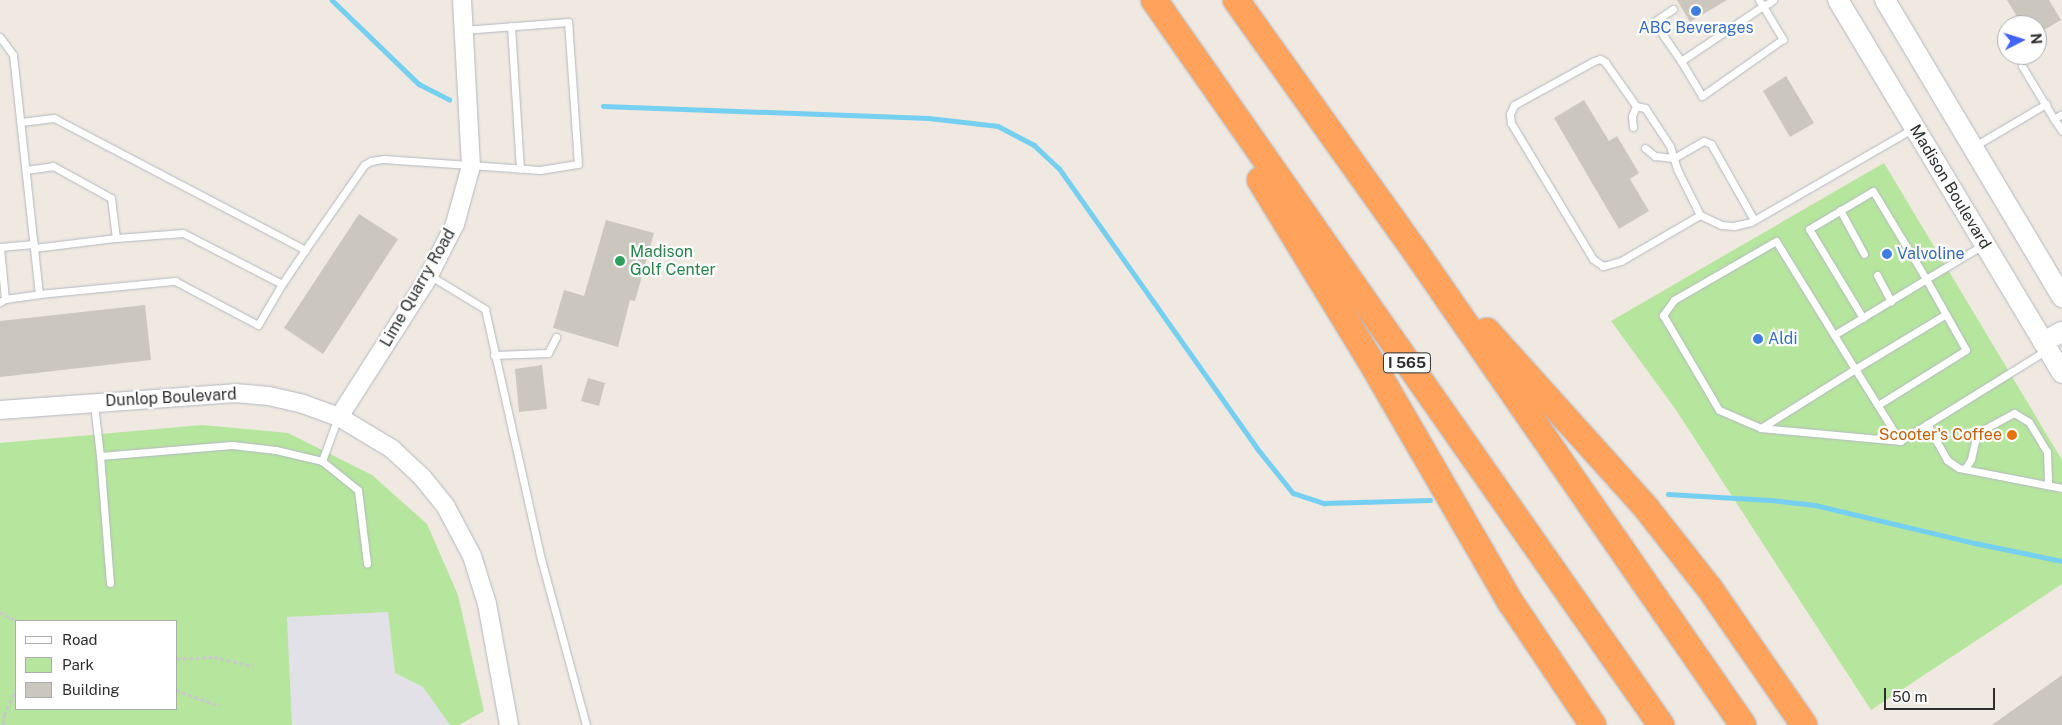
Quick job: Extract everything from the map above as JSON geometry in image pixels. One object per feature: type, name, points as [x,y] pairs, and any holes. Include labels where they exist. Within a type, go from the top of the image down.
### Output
[{"type":"highway","name":"I 565","points":[[1154,0],[1661,725]]},
{"type":"highway","points":[[1236,0],[1415,250],[1743,725]]},
{"type":"highway","points":[[1197,62],[1268,195],[1331,295],[1470,535],[1511,603],[1593,725]]},
{"type":"highway","points":[[1415,250],[1647,509],[1710,589],[1804,725]]},
{"type":"main road","name":"Madison Boulevard","points":[[1838,0],[2062,371]]},
{"type":"main road","points":[[1885,0],[2062,297]]},
{"type":"main road","points":[[2041,262],[2062,286]]},
{"type":"main road","points":[[2046,346],[2062,332]]},
{"type":"street","name":"Lime Quarry Road","points":[[339,417],[429,275],[455,224],[471,166],[462,0]]},
{"type":"street","name":"Dunlop Boulevard","points":[[0,410],[235,393],[269,396],[303,404],[339,417],[392,449],[422,477],[446,507],[472,556],[487,604],[509,725]]},
{"type":"lane","points":[[1681,61],[1761,3],[1774,0]]},
{"type":"lane","points":[[1673,9],[1654,22],[1702,96],[1783,39],[1761,3]]},
{"type":"lane","points":[[282,284],[184,233],[0,248],[3,301],[39,294],[176,281],[258,325],[305,250],[364,165],[371,161],[383,159],[540,170],[578,164],[568,22],[464,30]]},
{"type":"lane","points":[[511,26],[520,169]]},
{"type":"lane","points":[[0,37],[13,54],[39,294]]},
{"type":"lane","points":[[1700,215],[1621,261],[1603,266],[1593,259],[1510,123],[1510,114],[1514,105],[1600,59],[1605,62],[1636,106],[1645,108],[1670,146],[1700,215],[1721,225],[1734,226],[1754,220],[1914,128]]},
{"type":"lane","points":[[2022,66],[2062,131]]},
{"type":"lane","points":[[1973,148],[2046,104]]},
{"type":"lane","points":[[1633,127],[1632,116],[1636,106]]},
{"type":"lane","points":[[2054,119],[2062,114]]},
{"type":"lane","points":[[21,122],[54,118],[305,250]]},
{"type":"lane","points":[[1645,148],[1655,156],[1674,158],[1704,141],[1711,144],[1754,220]]},
{"type":"lane","points":[[26,170],[53,166],[111,198],[116,238]]},
{"type":"lane","points":[[1863,318],[1809,229],[1873,191],[1966,350],[1878,405]]},
{"type":"lane","points":[[1840,210],[1864,254]]},
{"type":"lane","points":[[1900,441],[1776,241],[1674,300],[1663,315],[1720,410],[1761,428],[1900,441],[2046,346]]},
{"type":"lane","points":[[1834,335],[1984,244]]},
{"type":"lane","points":[[429,275],[485,310],[541,559],[586,725]]},
{"type":"lane","points":[[1877,275],[1891,301]]},
{"type":"lane","points":[[1761,428],[1946,314]]},
{"type":"lane","points":[[494,355],[548,353],[556,337]]},
{"type":"lane","points":[[94,403],[110,583]]},
{"type":"lane","points":[[1964,469],[1971,459],[1977,433],[2014,413],[2030,422],[2047,452],[2048,486]]},
{"type":"lane","points":[[322,461],[339,417]]},
{"type":"lane","points":[[1927,424],[1947,460],[1964,469],[2062,488]]},
{"type":"lane","points":[[100,456],[232,445],[276,450],[322,461],[358,490],[367,563]]},
{"type":"path","points":[[0,612],[16,620]]},
{"type":"path","points":[[178,659],[214,657],[253,666]]},
{"type":"path","points":[[178,691],[220,706]]},
{"type":"path","points":[[3,725],[4,715],[15,692]]},
{"type":"shaded area","points":[[388,612],[395,673],[423,687],[450,725],[292,725],[287,617]]},
{"type":"green space","points":[[1884,163],[2062,460],[2062,584],[1871,710],[1676,410],[1611,321]]},
{"type":"green space","points":[[202,425],[288,433],[372,475],[427,524],[458,595],[484,711],[459,725],[450,725],[423,687],[395,673],[388,612],[287,617],[292,725],[0,725],[0,443]]},
{"type":"building","name":"ABC Beverages","points":[[1677,0],[1727,0],[1690,22]]},
{"type":"building","points":[[2007,0],[2049,0],[2061,20],[2047,28],[2047,15],[2016,15]]},
{"type":"building","points":[[1786,76],[1814,123],[1790,137],[1763,91]]},
{"type":"building","points":[[1584,100],[1609,141],[1617,136],[1639,173],[1630,179],[1649,211],[1619,229],[1554,118]]},
{"type":"building","points":[[359,214],[398,239],[323,354],[284,328]]},
{"type":"building","name":"Madison Golf Center","points":[[606,220],[654,233],[635,301],[630,300],[618,347],[553,328],[564,290],[584,296]]},
{"type":"building","points":[[145,305],[151,360],[0,377],[0,321]]},
{"type":"building","points":[[542,365],[547,409],[519,412],[515,369]]},
{"type":"building","points":[[588,378],[605,383],[599,406],[581,401]]},
{"type":"building","points":[[2062,675],[2062,725],[1992,725]]},
{"type":"waterway","points":[[332,0],[419,84],[449,99]]},
{"type":"waterway","points":[[603,106],[929,118],[998,126],[1034,145],[1059,168],[1257,448],[1293,493],[1324,503],[1430,500]]},
{"type":"waterway","points":[[1668,494],[1770,500],[1815,505],[1975,543],[2062,561]]},
{"type":"place","name":"ABC Beverages","points":[[1696,11]]},
{"type":"place","name":"Valvoline","points":[[1887,254]]},
{"type":"place","name":"Madison Golf Center","points":[[620,261]]},
{"type":"place","name":"Aldi","points":[[1758,339]]},
{"type":"place","name":"Scooter's Coffee","points":[[2012,435]]}]
